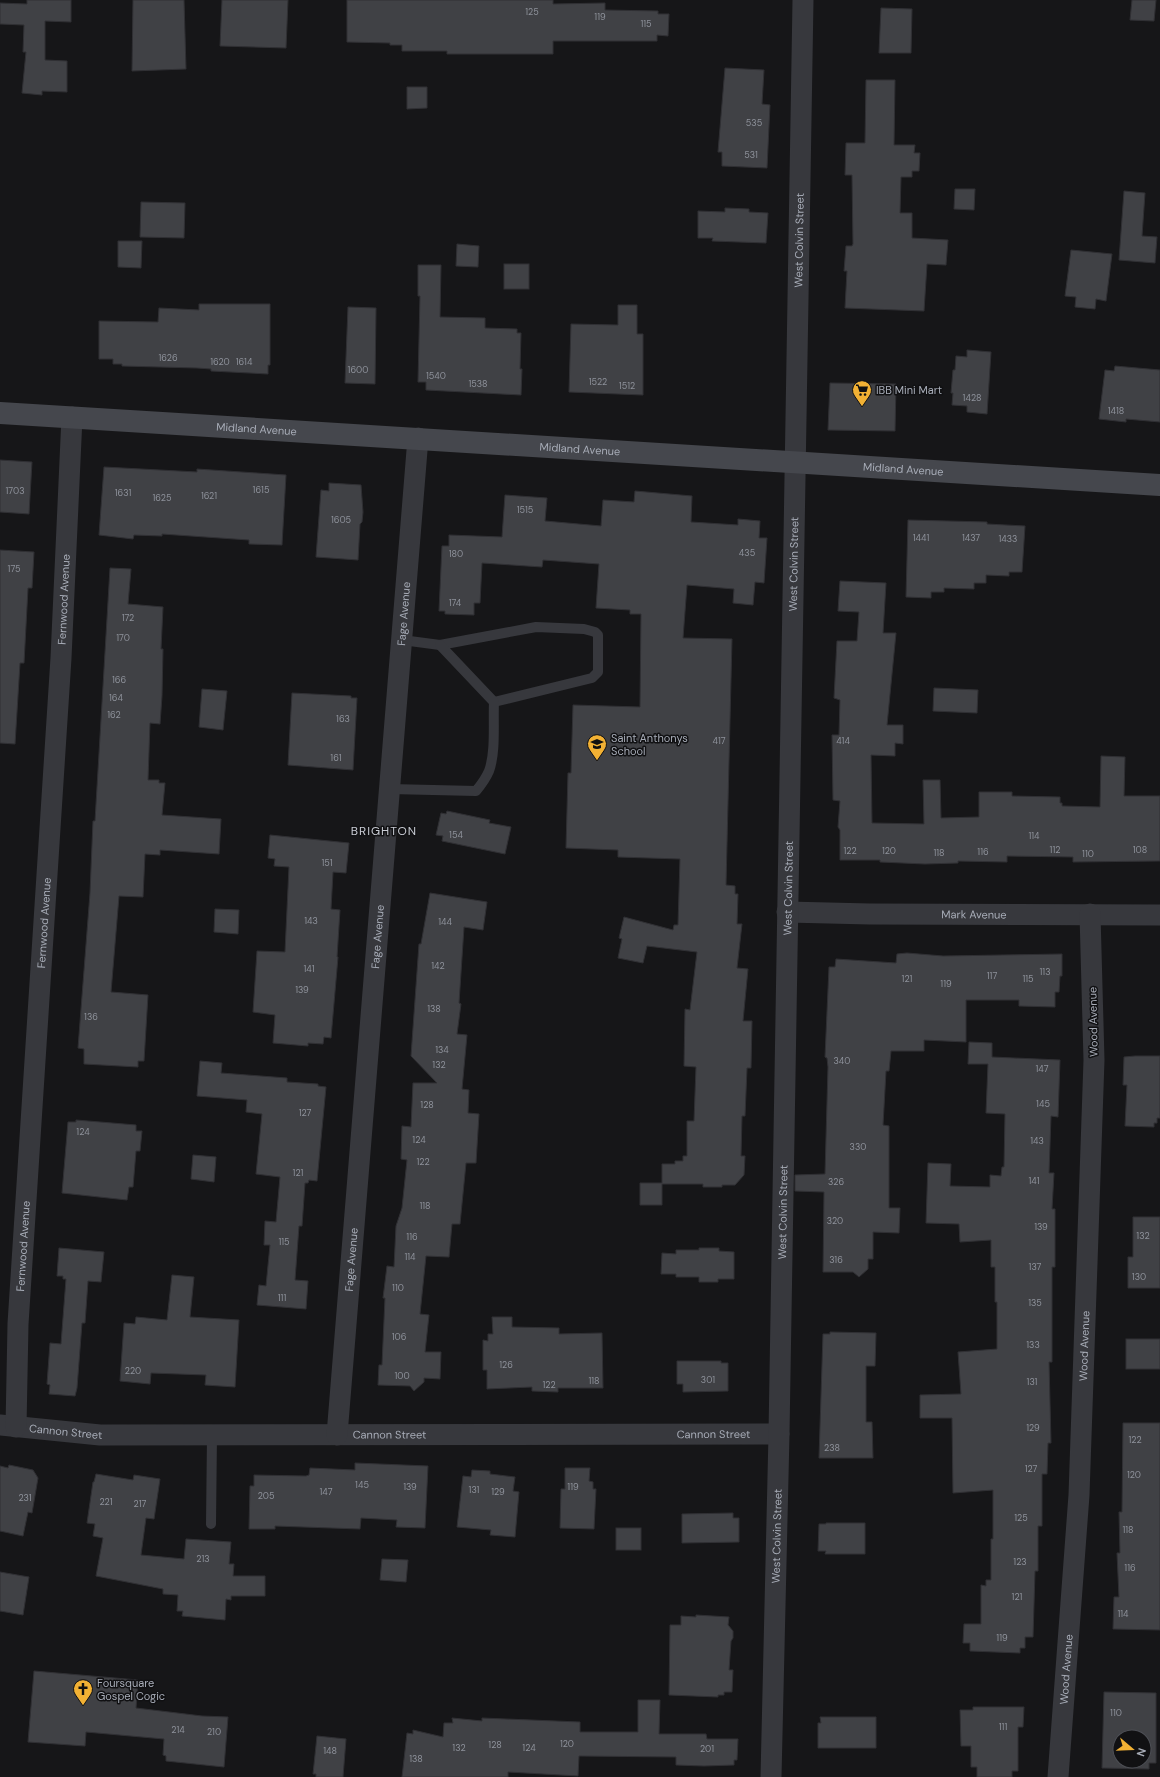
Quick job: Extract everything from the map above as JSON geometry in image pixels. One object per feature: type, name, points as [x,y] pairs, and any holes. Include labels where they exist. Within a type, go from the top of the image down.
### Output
[{"type":"street","name":"West Colvin Street","points":[[771,1777],[779,1434],[803,0]]},
{"type":"street","name":"Midland Avenue","points":[[0,413],[1160,485]]},
{"type":"street","name":"Fernwood Avenue","points":[[8,1426],[18,1324],[61,658],[72,417]]},
{"type":"street","name":"Fage Avenue","points":[[337,1435],[418,438]]},
{"type":"street","name":"Mark Avenue","points":[[787,912],[870,914],[1160,915]]},
{"type":"street","name":"Wood Avenue","points":[[1058,1777],[1079,1488],[1094,1060],[1090,914]]},
{"type":"street","name":"Cannon Street","points":[[8,1426],[100,1435],[779,1434]]},
{"type":"lane","points":[[402,640],[440,645],[536,627],[584,629],[596,632],[598,635],[598,672],[592,678],[494,702]]},
{"type":"lane","points":[[390,789],[476,791],[485,780],[491,764],[494,702],[440,645]]},
{"type":"lane","points":[[211,1524],[212,1435]]},
{"type":"building","points":[[27,0],[71,0],[71,22],[45,21],[45,60],[67,61],[67,92],[42,91],[42,95],[22,93],[26,52],[23,52],[24,25],[0,24],[0,3],[27,4]]},
{"type":"building","points":[[133,0],[184,0],[186,69],[132,71]]},
{"type":"building","points":[[222,0],[288,0],[286,48],[220,46]]},
{"type":"building","points":[[347,0],[553,0],[553,4],[605,3],[605,10],[658,11],[658,14],[669,14],[668,36],[657,35],[657,41],[553,41],[553,54],[447,54],[447,51],[402,51],[402,45],[390,45],[390,43],[347,42]]},
{"type":"building","points":[[1132,0],[1156,0],[1154,21],[1130,20]]},
{"type":"building","points":[[881,8],[912,9],[911,53],[879,53]]},
{"type":"building","points":[[725,68],[764,70],[762,104],[770,105],[767,168],[722,166],[722,152],[718,152]]},
{"type":"building","points":[[866,80],[895,80],[894,145],[915,145],[914,153],[920,153],[919,171],[912,171],[912,177],[901,177],[900,213],[912,213],[912,238],[948,240],[946,265],[927,264],[924,311],[845,308],[847,271],[844,271],[846,246],[852,246],[853,244],[852,175],[845,175],[846,143],[865,143]]},
{"type":"building","points":[[407,87],[427,87],[427,108],[407,109]]},
{"type":"building","points":[[955,189],[975,189],[974,210],[954,209]]},
{"type":"building","points":[[1124,191],[1145,193],[1142,236],[1157,237],[1155,263],[1119,260]]},
{"type":"building","points":[[141,202],[185,203],[184,238],[140,237]]},
{"type":"building","points":[[725,208],[749,209],[749,212],[768,213],[766,243],[712,241],[713,238],[698,238],[698,211],[725,212]]},
{"type":"building","points":[[118,241],[142,241],[141,268],[118,267]]},
{"type":"building","points":[[457,244],[479,246],[478,267],[456,266]]},
{"type":"building","points":[[1071,250],[1112,254],[1106,301],[1096,299],[1095,309],[1075,307],[1076,297],[1065,296]]},
{"type":"building","points":[[504,264],[529,264],[529,289],[504,289]]},
{"type":"building","points":[[418,265],[441,265],[440,317],[485,318],[485,328],[517,329],[517,333],[521,333],[521,395],[426,390],[426,382],[418,382],[420,296],[418,296]]},
{"type":"building","points":[[199,304],[270,304],[270,365],[268,365],[268,374],[211,371],[211,369],[197,368],[122,366],[122,364],[113,364],[113,359],[99,359],[99,321],[158,322],[159,308],[199,310]]},
{"type":"building","points":[[618,305],[637,305],[637,334],[643,334],[643,395],[569,392],[571,324],[618,325]]},
{"type":"building","points":[[348,307],[376,308],[375,384],[345,383]]},
{"type":"building","points":[[967,350],[991,352],[987,414],[967,412],[967,406],[952,405],[953,393],[951,393],[956,356],[967,357]]},
{"type":"building","points":[[1115,366],[1160,370],[1160,422],[1126,419],[1126,422],[1099,419],[1105,370],[1114,371]]},
{"type":"building","name":"IBB Mini Mart","points":[[830,383],[896,384],[895,431],[828,430]]},
{"type":"building","points":[[0,460],[32,462],[29,514],[0,512]]},
{"type":"building","points":[[104,467],[197,472],[197,469],[286,475],[282,545],[249,544],[249,540],[162,534],[162,536],[134,535],[133,539],[99,535]]},
{"type":"building","points":[[329,483],[361,485],[363,512],[362,522],[360,524],[358,560],[316,557],[321,490],[329,491]]},
{"type":"building","points":[[635,491],[692,496],[691,522],[738,525],[738,519],[760,521],[759,538],[767,538],[764,583],[755,582],[753,605],[733,603],[734,589],[687,585],[683,638],[732,639],[726,885],[735,886],[735,894],[738,894],[737,924],[742,924],[737,968],[748,969],[743,1021],[752,1021],[751,1068],[747,1068],[745,1116],[742,1116],[741,1156],[745,1156],[744,1175],[735,1185],[722,1185],[722,1187],[703,1187],[703,1184],[662,1184],[662,1205],[640,1205],[640,1183],[662,1183],[662,1164],[675,1164],[675,1161],[683,1161],[683,1156],[687,1156],[687,1121],[694,1121],[696,1067],[684,1066],[685,1009],[690,1010],[697,952],[647,946],[643,963],[618,958],[622,939],[619,938],[624,917],[673,930],[674,925],[678,925],[680,859],[618,857],[618,850],[566,848],[568,773],[571,773],[573,705],[640,707],[641,614],[630,614],[630,610],[596,608],[599,564],[543,560],[542,567],[482,563],[480,603],[474,603],[474,615],[445,614],[445,611],[439,611],[442,546],[449,546],[449,535],[502,537],[505,495],[547,498],[545,521],[601,526],[603,500],[634,502]]},
{"type":"building","points":[[908,520],[987,522],[987,524],[1025,526],[1022,572],[1009,572],[1009,576],[986,575],[986,583],[974,583],[974,589],[944,588],[944,592],[931,592],[931,598],[906,597]]},
{"type":"building","points":[[0,550],[34,552],[32,588],[28,588],[24,663],[20,663],[15,744],[0,743]]},
{"type":"building","points":[[110,568],[131,569],[128,604],[163,607],[161,649],[163,649],[162,696],[160,724],[150,723],[148,780],[159,780],[159,783],[165,783],[162,815],[221,819],[219,854],[160,850],[160,855],[145,854],[143,897],[119,896],[111,992],[148,995],[144,1061],[138,1061],[138,1067],[84,1064],[84,1049],[78,1048],[90,893],[93,821],[95,821]]},
{"type":"building","points":[[840,581],[886,583],[883,633],[896,633],[887,725],[903,725],[903,744],[895,743],[895,756],[871,755],[872,823],[924,824],[923,780],[940,780],[941,818],[979,817],[979,792],[1012,792],[1012,796],[1060,797],[1060,803],[1062,803],[1062,806],[1100,807],[1101,756],[1125,757],[1124,796],[1160,796],[1160,861],[1073,862],[1073,857],[1007,856],[1007,862],[958,861],[958,863],[925,864],[880,862],[880,860],[840,860],[840,830],[838,827],[840,801],[833,800],[832,735],[839,735],[840,700],[834,698],[837,641],[857,641],[859,612],[838,611]]},
{"type":"building","points":[[934,688],[978,690],[977,713],[933,711]]},
{"type":"building","points":[[202,689],[227,691],[223,730],[199,727]]},
{"type":"building","points":[[292,693],[351,696],[351,698],[357,698],[353,770],[288,765]]},
{"type":"building","points":[[447,811],[490,820],[489,823],[511,827],[505,854],[442,841],[443,836],[436,835],[441,813],[446,814]]},
{"type":"building","points":[[270,835],[349,843],[346,873],[333,872],[331,909],[340,910],[338,957],[331,1038],[324,1037],[323,1044],[308,1043],[308,1046],[273,1043],[275,1015],[253,1012],[257,951],[285,952],[289,867],[274,866],[275,859],[268,858]]},
{"type":"building","points":[[430,893],[487,902],[483,930],[464,927],[459,1003],[461,1004],[457,1034],[467,1035],[462,1089],[469,1090],[468,1113],[479,1114],[476,1163],[466,1163],[460,1224],[452,1224],[449,1257],[426,1256],[420,1314],[429,1315],[425,1352],[441,1352],[440,1379],[424,1378],[424,1382],[414,1391],[410,1386],[378,1385],[379,1365],[382,1365],[385,1298],[383,1298],[387,1266],[394,1267],[396,1226],[402,1208],[407,1160],[401,1159],[402,1126],[411,1127],[413,1083],[437,1083],[411,1056],[419,944],[421,944]]},
{"type":"building","points":[[215,909],[239,910],[238,934],[214,932]]},
{"type":"building","points":[[907,953],[943,956],[1062,954],[1062,976],[1060,976],[1059,992],[1055,992],[1055,1007],[1019,1006],[1019,1000],[966,1000],[966,1042],[924,1040],[924,1051],[891,1051],[889,1071],[886,1071],[883,1125],[889,1126],[889,1208],[900,1208],[899,1233],[873,1232],[873,1259],[868,1259],[868,1269],[859,1277],[853,1272],[823,1272],[824,1192],[795,1191],[795,1175],[825,1174],[828,1067],[827,1058],[825,1057],[829,967],[835,967],[836,959],[896,963],[897,954]]},
{"type":"building","points":[[969,1042],[992,1043],[992,1057],[1060,1060],[1058,1117],[1051,1116],[1049,1173],[1054,1173],[1052,1209],[1055,1209],[1055,1267],[1052,1267],[1052,1362],[1049,1362],[1051,1443],[1048,1443],[1047,1474],[1042,1474],[1042,1526],[1038,1526],[1038,1571],[1035,1571],[1033,1637],[1025,1637],[1025,1648],[1020,1648],[1020,1653],[970,1651],[970,1643],[963,1643],[964,1624],[981,1624],[981,1585],[986,1586],[986,1580],[991,1580],[993,1490],[953,1493],[952,1418],[920,1418],[920,1395],[961,1394],[958,1352],[997,1349],[997,1302],[995,1302],[995,1267],[991,1267],[991,1240],[960,1242],[959,1224],[926,1223],[928,1163],[951,1164],[950,1186],[990,1187],[990,1175],[1001,1176],[1002,1167],[1004,1167],[1005,1114],[986,1113],[988,1064],[968,1064]]},
{"type":"building","points":[[1160,1056],[1160,1118],[1157,1118],[1157,1123],[1154,1123],[1154,1127],[1125,1126],[1127,1085],[1123,1085],[1124,1057]]},
{"type":"building","points":[[200,1061],[222,1063],[221,1073],[287,1078],[287,1082],[318,1084],[318,1086],[326,1087],[317,1181],[309,1180],[308,1183],[305,1183],[302,1226],[299,1226],[295,1280],[308,1281],[306,1309],[257,1305],[259,1285],[266,1286],[270,1245],[264,1245],[265,1221],[276,1222],[280,1177],[256,1174],[262,1114],[246,1112],[247,1100],[197,1096]]},
{"type":"building","points":[[76,1120],[136,1125],[136,1131],[142,1131],[140,1151],[136,1151],[133,1187],[129,1187],[127,1200],[62,1193],[68,1122],[76,1122]]},
{"type":"building","points":[[193,1155],[216,1157],[214,1182],[191,1179]]},
{"type":"building","points":[[1133,1217],[1160,1217],[1160,1288],[1128,1288],[1128,1257],[1133,1257]]},
{"type":"building","points":[[59,1248],[104,1252],[101,1282],[88,1281],[85,1323],[82,1323],[77,1388],[75,1396],[49,1394],[50,1385],[47,1384],[50,1343],[61,1344],[66,1279],[63,1279],[63,1276],[57,1276]]},
{"type":"building","points":[[699,1248],[719,1248],[719,1251],[734,1252],[734,1279],[718,1279],[718,1282],[699,1282],[699,1277],[676,1277],[676,1274],[661,1274],[662,1253],[676,1254],[676,1250],[699,1250]]},
{"type":"building","points":[[172,1275],[194,1277],[190,1317],[239,1320],[235,1387],[205,1385],[206,1375],[151,1373],[150,1384],[120,1381],[124,1323],[135,1324],[136,1317],[167,1320]]},
{"type":"building","points":[[492,1317],[512,1317],[512,1327],[559,1328],[559,1334],[602,1333],[603,1388],[558,1388],[558,1392],[532,1391],[532,1387],[487,1389],[487,1370],[483,1370],[483,1340],[488,1341],[488,1334],[493,1334]]},
{"type":"building","points":[[830,1332],[876,1333],[875,1366],[866,1366],[866,1422],[872,1422],[873,1458],[819,1458],[823,1334],[830,1334]]},
{"type":"building","points":[[1126,1339],[1160,1339],[1160,1369],[1126,1369]]},
{"type":"building","points":[[677,1361],[721,1361],[721,1363],[728,1363],[728,1391],[683,1392],[683,1384],[677,1384]]},
{"type":"building","points":[[1123,1423],[1160,1423],[1160,1630],[1113,1629],[1114,1597],[1119,1597],[1117,1553],[1120,1553],[1119,1512],[1122,1512]]},
{"type":"building","points":[[355,1463],[428,1466],[425,1528],[396,1527],[397,1520],[361,1518],[360,1529],[275,1526],[275,1529],[249,1529],[250,1486],[254,1486],[254,1475],[306,1476],[309,1475],[310,1468],[355,1470]]},
{"type":"building","points":[[9,1465],[33,1470],[38,1478],[32,1513],[28,1512],[23,1536],[0,1531],[0,1466],[8,1468]]},
{"type":"building","points":[[565,1468],[590,1468],[589,1481],[593,1482],[593,1489],[596,1489],[594,1529],[560,1528],[561,1489],[565,1489]]},
{"type":"building","points":[[472,1470],[490,1471],[490,1474],[515,1477],[513,1491],[519,1492],[515,1537],[490,1535],[491,1530],[457,1527],[463,1476],[471,1477]]},
{"type":"building","points":[[96,1474],[133,1480],[134,1475],[160,1479],[154,1519],[146,1518],[141,1555],[184,1559],[186,1539],[231,1542],[229,1564],[234,1564],[233,1576],[265,1576],[265,1596],[231,1596],[231,1600],[226,1599],[225,1620],[182,1616],[183,1611],[177,1611],[178,1595],[163,1594],[163,1589],[96,1576],[103,1538],[93,1536],[95,1524],[87,1523],[93,1482]]},
{"type":"building","points":[[733,1513],[733,1518],[739,1518],[739,1542],[682,1543],[682,1514]]},
{"type":"building","points":[[865,1523],[865,1554],[825,1554],[826,1551],[818,1551],[819,1524]]},
{"type":"building","points":[[616,1528],[641,1528],[641,1550],[616,1550]]},
{"type":"building","points":[[382,1559],[408,1560],[406,1582],[380,1580]]},
{"type":"building","points":[[0,1572],[29,1577],[23,1615],[0,1611]]},
{"type":"building","points":[[696,1615],[729,1617],[728,1625],[733,1631],[729,1670],[733,1670],[732,1692],[724,1692],[724,1695],[718,1695],[718,1697],[669,1695],[670,1625],[681,1625],[681,1616],[696,1617]]},
{"type":"building","name":"Foursquare Gospel Cogic","points":[[34,1671],[138,1680],[136,1708],[202,1716],[228,1717],[224,1767],[166,1761],[166,1756],[163,1755],[164,1739],[86,1732],[85,1746],[28,1742]]},
{"type":"building","points":[[1104,1692],[1156,1693],[1156,1763],[1152,1763],[1152,1729],[1112,1729],[1112,1768],[1102,1768]]},
{"type":"building","points":[[638,1700],[660,1700],[659,1734],[706,1734],[707,1739],[738,1739],[737,1760],[734,1760],[734,1765],[676,1765],[676,1757],[579,1756],[578,1776],[508,1772],[508,1777],[402,1777],[407,1733],[413,1734],[413,1730],[443,1737],[444,1723],[453,1723],[452,1718],[482,1721],[482,1718],[580,1722],[580,1732],[638,1732]]},
{"type":"building","points":[[973,1707],[1024,1707],[1023,1727],[1018,1727],[1018,1771],[1012,1771],[1012,1777],[977,1777],[977,1767],[971,1767],[971,1746],[961,1746],[960,1710],[973,1710]]},
{"type":"building","points":[[820,1717],[876,1717],[876,1748],[818,1748],[818,1723],[821,1723]]},
{"type":"building","points":[[317,1736],[346,1739],[343,1777],[316,1777],[316,1774],[313,1774]]},
{"type":"place","name":"IBB Mini Mart","points":[[862,407]]},
{"type":"place","name":"Saint Anthonys School","points":[[597,761]]},
{"type":"place","name":"Foursquare Gospel Cogic","points":[[83,1706]]},
{"type":"district","name":"BRIGHTON","points":[[384,831]]}]
